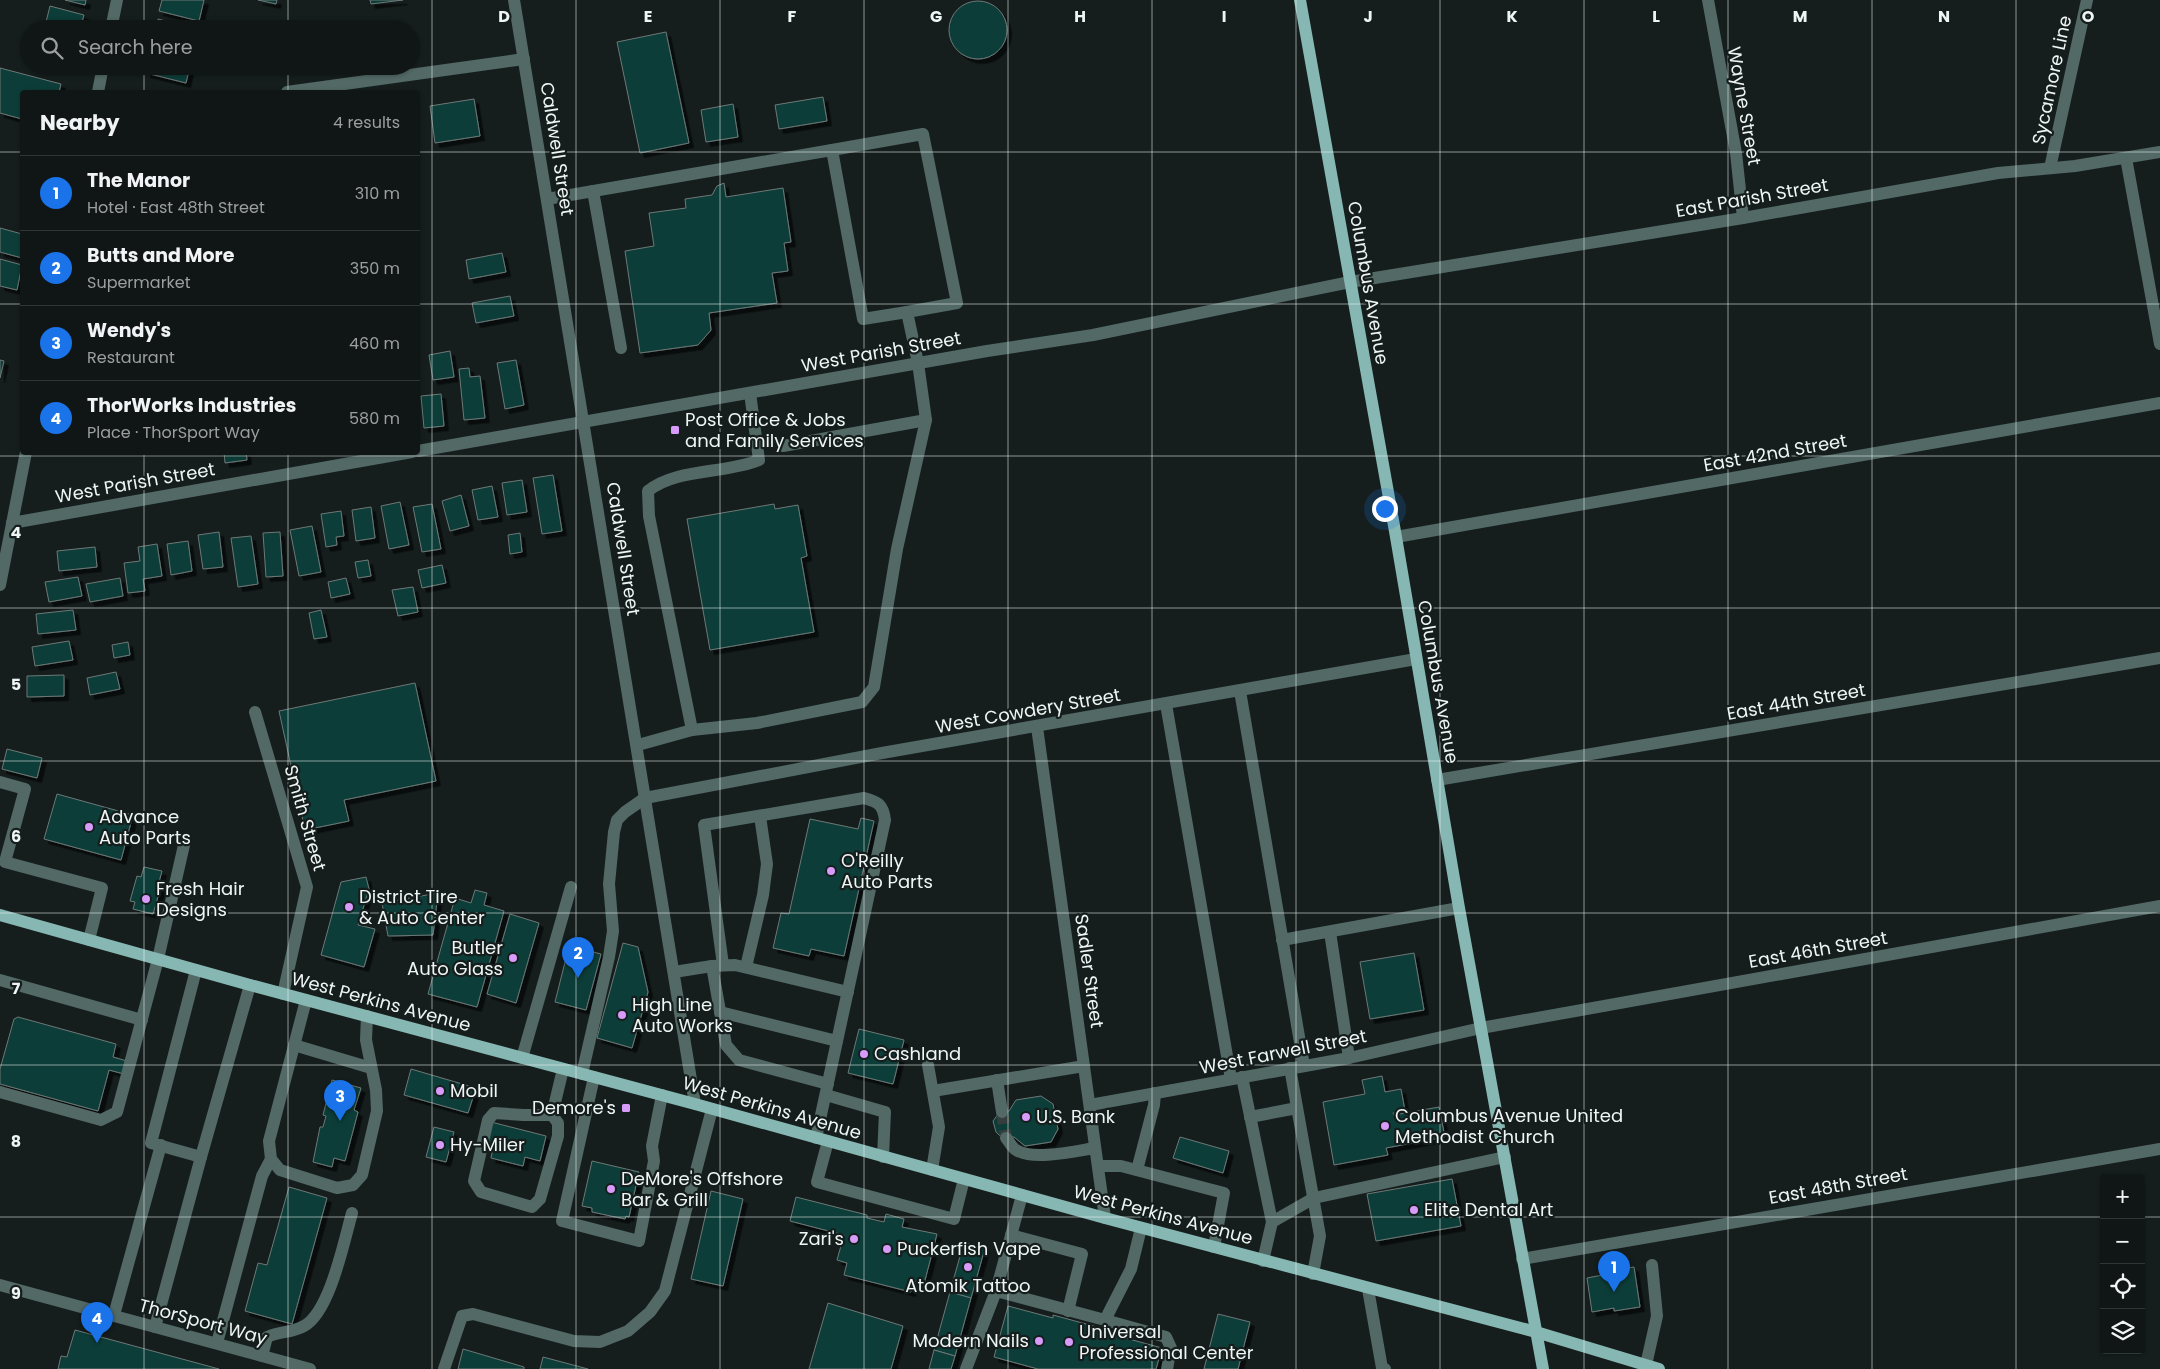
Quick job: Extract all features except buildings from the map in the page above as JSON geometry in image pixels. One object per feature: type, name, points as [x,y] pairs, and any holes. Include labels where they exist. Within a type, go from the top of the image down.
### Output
[{"type":"main road","name":"Columbus Avenue","points":[[1300,0],[1396,537],[1459,908],[1543,1369]]},
{"type":"main road","name":"West Perkins Avenue","points":[[0,915],[283,994],[695,1104],[1214,1248],[1536,1332],[1653,1367]]},
{"type":"street","points":[[113,20],[117,0]]},
{"type":"street","name":"Caldwell Street","points":[[514,0],[638,745],[695,1104]]},
{"type":"street","name":"Wayne Street","points":[[1708,0],[1736,153],[1743,218]]},
{"type":"street","name":"Sycamore Line","points":[[2050,168],[2087,0]]},
{"type":"street","points":[[420,73],[524,59]]},
{"type":"street","points":[[98,90],[102,75]]},
{"type":"street","points":[[300,90],[409,75]]},
{"type":"street","points":[[547,199],[922,134],[957,303],[863,319],[832,150]]},
{"type":"street","name":"East Parish Street","points":[[1350,282],[1743,218],[1998,173],[2050,168],[2160,152]]},
{"type":"street","points":[[2126,158],[2160,344]]},
{"type":"street","points":[[593,191],[621,348]]},
{"type":"street","name":"West Parish Street","points":[[420,452],[918,363],[1093,335],[1350,282]]},
{"type":"street","points":[[638,745],[692,730],[757,723],[862,702],[874,687],[897,549],[926,420],[918,363],[907,312]]},
{"type":"street","points":[[692,730],[649,516],[648,491],[658,483],[703,471],[744,466],[759,460],[750,393]]},
{"type":"street","name":"East 42nd Street","points":[[1396,537],[2160,403]]},
{"type":"street","points":[[783,446],[926,420]]},
{"type":"street","points":[[0,585],[4,548],[12,523],[25,455]]},
{"type":"street","name":"West Parish Street","points":[[12,523],[395,455]]},
{"type":"street","name":"East 44th Street","points":[[1437,780],[2160,658]]},
{"type":"street","name":"West Cowdery Street","points":[[645,798],[1416,659]]},
{"type":"street","points":[[1240,691],[1304,1066]]},
{"type":"street","points":[[1166,704],[1236,1078],[1250,1117],[1272,1222],[1264,1261]]},
{"type":"street","name":"Smith Street","points":[[255,712],[307,887],[283,994]]},
{"type":"street","name":"Sadler Street","points":[[1038,728],[1105,1218]]},
{"type":"street","points":[[0,782],[25,789],[5,862],[102,888],[89,940]]},
{"type":"street","points":[[645,798],[617,820],[614,832],[609,884],[613,930],[610,957],[562,1221],[638,1241],[654,1161],[652,1146],[662,1095]]},
{"type":"street","points":[[883,1157],[886,1112],[827,1090],[739,1060],[726,1045],[720,1012],[704,825],[864,798],[879,802],[883,808],[885,820],[827,1090],[817,1182],[954,1219],[964,1179]]},
{"type":"street","points":[[746,968],[763,895],[767,864],[760,816]]},
{"type":"street","points":[[0,1092],[101,1120],[116,1112],[158,959],[184,845]]},
{"type":"street","points":[[522,1058],[571,887]]},
{"type":"street","name":"East 46th Street","points":[[1482,1028],[2160,906]]},
{"type":"street","points":[[1282,940],[1459,908]]},
{"type":"street","points":[[1330,932],[1349,1058]]},
{"type":"street","points":[[674,972],[717,965],[746,968],[848,992]]},
{"type":"street","points":[[196,970],[151,1143],[201,1157]]},
{"type":"street","points":[[0,980],[142,1020]]},
{"type":"street","points":[[155,1327],[250,985]]},
{"type":"street","points":[[217,1344],[262,1176],[271,1160],[269,1141],[306,1000]]},
{"type":"street","points":[[720,1012],[837,1041]]},
{"type":"street","points":[[271,1160],[280,1170],[337,1188],[353,1185],[362,1175],[377,1111],[376,1090],[366,1040],[367,1016]]},
{"type":"street","name":"West Farwell Street","points":[[1090,1105],[1349,1058],[1482,1028]]},
{"type":"street","points":[[294,1045],[372,1068]]},
{"type":"street","points":[[928,1065],[939,1127],[932,1170]]},
{"type":"street","points":[[933,1090],[1084,1066]]},
{"type":"street","points":[[1290,1068],[1320,1236],[1312,1274]]},
{"type":"street","points":[[552,1115],[563,1069]]},
{"type":"street","points":[[997,1080],[1002,1112]]},
{"type":"street","points":[[1138,1170],[1154,1105],[1155,1093]]},
{"type":"street","points":[[1250,1117],[1297,1108]]},
{"type":"street","points":[[444,1369],[462,1316],[473,1314],[574,1342],[600,1342],[628,1331],[650,1312],[665,1292],[712,1109]]},
{"type":"street","points":[[494,1113],[552,1115],[558,1123],[558,1136],[540,1199],[532,1207],[481,1192],[474,1181],[488,1120],[494,1113]]},
{"type":"street","points":[[1006,1138],[1016,1150],[1030,1154],[1052,1154],[1095,1148]]},
{"type":"street","points":[[114,1315],[161,1145]]},
{"type":"street","name":"East 48th Street","points":[[1522,1258],[2160,1149]]},
{"type":"street","points":[[1272,1222],[1314,1198],[1505,1157]]},
{"type":"street","points":[[1098,1166],[1121,1166],[1224,1193],[1214,1248]]},
{"type":"street","points":[[966,1369],[996,1291],[1022,1195]]},
{"type":"street","points":[[262,1356],[268,1337],[274,1334],[293,1332],[307,1325],[318,1313],[326,1298],[352,1213]]},
{"type":"street","points":[[1105,1320],[1131,1269],[1141,1228]]},
{"type":"street","points":[[1011,1235],[1082,1254],[1068,1310]]},
{"type":"street","points":[[1652,1265],[1657,1316],[1653,1367]]},
{"type":"street","name":"ThorSport Way","points":[[0,1285],[310,1369]]},
{"type":"street","points":[[1368,1289],[1382,1368],[1385,1369]]},
{"type":"street","points":[[996,1291],[1166,1337],[1171,1348],[1167,1369]]},
{"type":"tunnel","points":[[1002,1112],[1006,1138]]},
{"type":"place","name":"Post Office & Jobs and Family Services","points":[[675,430]]},
{"type":"place","name":"Advance Auto Parts","points":[[89,827]]},
{"type":"place","name":"O'Reilly Auto Parts","points":[[831,871]]},
{"type":"place","name":"Fresh Hair Designs","points":[[146,899]]},
{"type":"place","name":"District Tire & Auto Center","points":[[349,907]]},
{"type":"place","name":"Butler Auto Glass","points":[[513,958]]},
{"type":"place","name":"Butts and More","points":[[578,978]]},
{"type":"place","name":"High Line Auto Works","points":[[622,1015]]},
{"type":"place","name":"Cashland","points":[[864,1054]]},
{"type":"place","name":"Mobil","points":[[440,1091]]},
{"type":"place","name":"Demore's","points":[[626,1108]]},
{"type":"place","name":"U.S. Bank","points":[[1026,1117]]},
{"type":"place","name":"Wendy's","points":[[340,1121]]},
{"type":"place","name":"Columbus Avenue United Methodist Church","points":[[1385,1126]]},
{"type":"place","name":"Hy-Miler","points":[[440,1145]]},
{"type":"place","name":"DeMore's Offshore Bar & Grill","points":[[611,1189]]},
{"type":"place","name":"Elite Dental Art","points":[[1414,1210]]},
{"type":"place","name":"Zari's","points":[[854,1239]]},
{"type":"place","name":"Puckerfish Vape","points":[[887,1249]]},
{"type":"place","name":"Atomik Tattoo","points":[[968,1267]]},
{"type":"place","name":"The Manor","points":[[1614,1292]]},
{"type":"place","name":"Modern Nails","points":[[1039,1341]]},
{"type":"place","name":"Universal Professional Center","points":[[1069,1342]]},
{"type":"place","name":"ThorWorks Industries","points":[[97,1343]]}]
